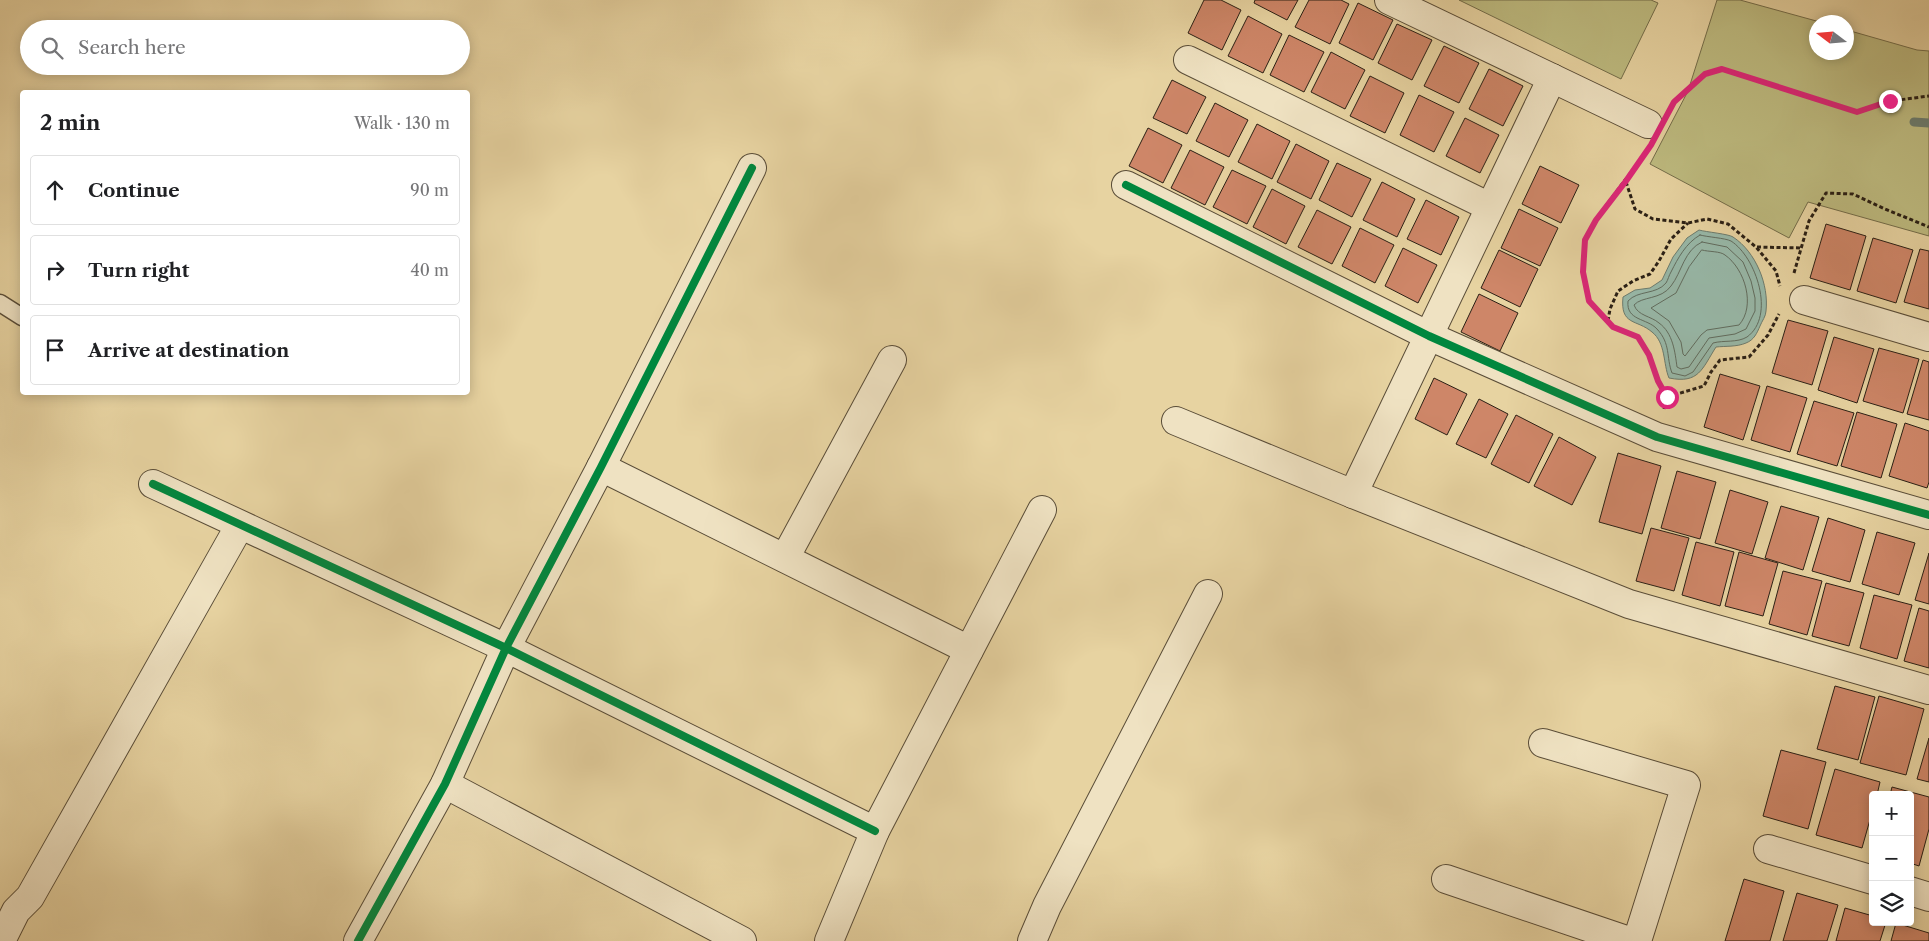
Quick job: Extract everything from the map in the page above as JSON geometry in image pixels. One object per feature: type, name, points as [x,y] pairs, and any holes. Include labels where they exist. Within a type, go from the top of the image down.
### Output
[{"type":"street","points":[[1388,0],[1656,126]]},
{"type":"street","points":[[1188,60],[1490,207]]},
{"type":"street","points":[[1353,494],[1552,78]]},
{"type":"street","points":[[358,941],[445,784],[506,648],[601,467],[752,168]]},
{"type":"street","points":[[1126,185],[1429,336],[1657,437],[1929,515]]},
{"type":"street","points":[[1793,297],[1929,337]]},
{"type":"street","points":[[785,558],[892,360]]},
{"type":"street","points":[[1176,421],[1629,604],[1929,690]]},
{"type":"street","points":[[601,467],[969,650]]},
{"type":"street","points":[[153,484],[506,648],[875,831]]},
{"type":"street","points":[[829,941],[875,831],[1042,510]]},
{"type":"street","points":[[1,941],[16,911],[30,897],[240,525]]},
{"type":"street","points":[[1032,941],[1047,906],[1208,594]]},
{"type":"street","points":[[1544,743],[1686,785],[1637,941]]},
{"type":"street","points":[[445,784],[742,941]]},
{"type":"street","points":[[1768,849],[1869,879]]},
{"type":"street","points":[[1446,879],[1629,941]]},
{"type":"street","points":[[1914,892],[1929,897]]},
{"type":"lane","points":[[0,303],[20,316]]},
{"type":"path","points":[[1667,397],[1658,381],[1649,355],[1638,337],[1613,327],[1589,301],[1583,272],[1585,240],[1596,220],[1626,181],[1656,126],[1674,102],[1705,74],[1722,69],[1857,112],[1890,101],[1929,96]]},
{"type":"path","points":[[1626,181],[1634,209],[1653,218],[1688,222],[1707,219],[1728,224],[1756,247],[1776,270],[1793,297]]},
{"type":"path","points":[[1608,322],[1610,309],[1618,292],[1633,281],[1650,274],[1671,240],[1688,222]]},
{"type":"path","points":[[1756,247],[1802,248]]},
{"type":"shaded area","points":[[1459,0],[1651,0],[1658,3],[1621,79]]},
{"type":"shaded area","points":[[1717,0],[1740,0],[1809,19],[1809,60],[1854,60],[1854,32],[1917,50],[1929,51],[1929,236],[1808,202],[1789,238],[1650,164],[1688,91]]},
{"type":"water","points":[[1699,230],[1731,236],[1748,251],[1763,280],[1766,313],[1756,334],[1749,342],[1716,347],[1703,368],[1693,377],[1687,379],[1669,378],[1660,342],[1652,332],[1627,317],[1624,313],[1623,297],[1635,290],[1650,288],[1662,280],[1673,257],[1687,238]]},
{"type":"building","points":[[1204,0],[1221,0],[1241,10],[1222,50],[1188,33]]},
{"type":"building","points":[[1255,0],[1298,0],[1287,20],[1254,3]]},
{"type":"building","points":[[1309,0],[1341,0],[1349,4],[1330,44],[1295,27]]},
{"type":"building","points":[[1358,3],[1393,20],[1373,60],[1339,43]]},
{"type":"building","points":[[1248,16],[1282,34],[1263,73],[1228,56]]},
{"type":"building","points":[[1397,24],[1432,40],[1412,80],[1378,63]]},
{"type":"building","points":[[1289,35],[1324,52],[1304,92],[1270,75]]},
{"type":"building","points":[[1444,46],[1479,63],[1459,103],[1424,86]]},
{"type":"building","points":[[1331,52],[1365,70],[1345,109],[1311,92]]},
{"type":"building","points":[[1489,69],[1523,86],[1503,126],[1469,109]]},
{"type":"building","points":[[1370,76],[1404,93],[1385,133],[1350,116]]},
{"type":"building","points":[[1172,80],[1206,97],[1187,134],[1153,118]]},
{"type":"building","points":[[1419,95],[1454,112],[1434,152],[1400,135]]},
{"type":"building","points":[[1215,103],[1248,120],[1229,157],[1196,141]]},
{"type":"building","points":[[1465,118],[1499,135],[1480,173],[1446,156]]},
{"type":"building","points":[[1257,124],[1290,141],[1272,179],[1238,162]]},
{"type":"building","points":[[1148,128],[1182,145],[1163,183],[1129,166]]},
{"type":"building","points":[[1296,144],[1329,161],[1311,199],[1277,182]]},
{"type":"building","points":[[1190,150],[1224,167],[1205,205],[1171,188]]},
{"type":"building","points":[[1337,163],[1371,179],[1352,217],[1319,200]]},
{"type":"building","points":[[1540,166],[1579,185],[1561,223],[1522,204]]},
{"type":"building","points":[[1232,170],[1266,186],[1247,224],[1213,207]]},
{"type":"building","points":[[1382,182],[1415,199],[1397,237],[1363,220]]},
{"type":"building","points":[[1272,189],[1305,206],[1286,244],[1253,227]]},
{"type":"building","points":[[1426,200],[1459,217],[1441,255],[1407,239]]},
{"type":"building","points":[[1519,209],[1558,228],[1540,266],[1501,248]]},
{"type":"building","points":[[1317,210],[1351,227],[1332,264],[1298,247]]},
{"type":"building","points":[[1826,224],[1866,236],[1850,290],[1810,278]]},
{"type":"building","points":[[1360,228],[1394,245],[1375,283],[1342,266]]},
{"type":"building","points":[[1873,238],[1913,250],[1896,303],[1857,291]]},
{"type":"building","points":[[1403,248],[1437,265],[1418,303],[1385,286]]},
{"type":"building","points":[[1920,249],[1929,251],[1929,309],[1904,302]]},
{"type":"building","points":[[1499,250],[1538,269],[1520,307],[1481,288]]},
{"type":"building","points":[[1479,294],[1518,313],[1500,351],[1461,332]]},
{"type":"building","points":[[1788,320],[1828,331],[1812,385],[1772,373]]},
{"type":"building","points":[[1834,337],[1874,349],[1857,403],[1818,390]]},
{"type":"building","points":[[1879,348],[1919,359],[1903,413],[1863,401]]},
{"type":"building","points":[[1923,360],[1929,362],[1929,420],[1907,414]]},
{"type":"building","points":[[1720,374],[1760,386],[1743,440],[1704,427]]},
{"type":"building","points":[[1434,378],[1467,394],[1447,435],[1415,419]]},
{"type":"building","points":[[1767,386],[1807,398],[1790,452],[1751,440]]},
{"type":"building","points":[[1479,399],[1508,414],[1486,458],[1456,444]]},
{"type":"building","points":[[1814,401],[1854,413],[1837,466],[1797,454]]},
{"type":"building","points":[[1857,412],[1897,424],[1881,478],[1841,466]]},
{"type":"building","points":[[1516,415],[1553,434],[1529,483],[1491,464]]},
{"type":"building","points":[[1905,423],[1929,431],[1929,482],[1927,488],[1889,476]]},
{"type":"building","points":[[1559,437],[1596,457],[1572,505],[1534,486]]},
{"type":"building","points":[[1618,453],[1661,466],[1642,534],[1599,522]]},
{"type":"building","points":[[1677,471],[1716,482],[1700,539],[1661,528]]},
{"type":"building","points":[[1730,490],[1768,502],[1752,554],[1715,543]]},
{"type":"building","points":[[1781,506],[1819,517],[1803,570],[1765,558]]},
{"type":"building","points":[[1828,518],[1865,530],[1850,582],[1812,571]]},
{"type":"building","points":[[1651,528],[1689,538],[1674,591],[1636,581]]},
{"type":"building","points":[[1877,532],[1915,543],[1899,595],[1862,584]]},
{"type":"building","points":[[1696,542],[1734,552],[1720,606],[1682,595]]},
{"type":"building","points":[[1739,552],[1778,563],[1763,616],[1725,606]]},
{"type":"building","points":[[1929,553],[1929,604],[1915,600]]},
{"type":"building","points":[[1783,571],[1822,581],[1807,635],[1769,624]]},
{"type":"building","points":[[1826,583],[1864,593],[1849,646],[1812,636]]},
{"type":"building","points":[[1874,595],[1912,605],[1897,659],[1860,648]]},
{"type":"building","points":[[1919,608],[1929,611],[1929,668],[1904,661]]},
{"type":"building","points":[[1835,686],[1875,697],[1858,760],[1817,749]]},
{"type":"building","points":[[1879,696],[1924,709],[1906,775],[1860,763]]},
{"type":"building","points":[[1929,738],[1929,782],[1917,779]]},
{"type":"building","points":[[1781,750],[1826,762],[1808,829],[1763,816]]},
{"type":"building","points":[[1835,769],[1880,782],[1878,791],[1869,791],[1869,823],[1862,848],[1816,835]]},
{"type":"building","points":[[1892,787],[1907,791],[1891,791]]},
{"type":"building","points":[[1914,793],[1929,797],[1929,829],[1919,866],[1914,864]]},
{"type":"building","points":[[1744,879],[1784,891],[1770,941],[1725,941]]},
{"type":"building","points":[[1797,893],[1838,905],[1827,941],[1783,941]]},
{"type":"building","points":[[1845,908],[1869,915],[1869,926],[1885,926],[1880,941],[1836,941]]},
{"type":"building","points":[[1895,926],[1906,926],[1929,933],[1929,941],[1891,941]]},
{"type":"waterway","points":[[1914,122],[1929,123]]},
{"type":"cycle path","points":[[358,941],[445,784],[506,648],[601,467],[752,168]]},
{"type":"cycle path","points":[[1126,185],[1429,336],[1657,437],[1929,515]]},
{"type":"cycle path","points":[[153,484],[506,648],[875,831]]},
{"type":"route","points":[[1667,397],[1658,381],[1649,355],[1638,337],[1613,327],[1589,301],[1583,272],[1585,240],[1596,220],[1651,145],[1674,102],[1705,74],[1722,69],[1857,112],[1890,101]]}]
